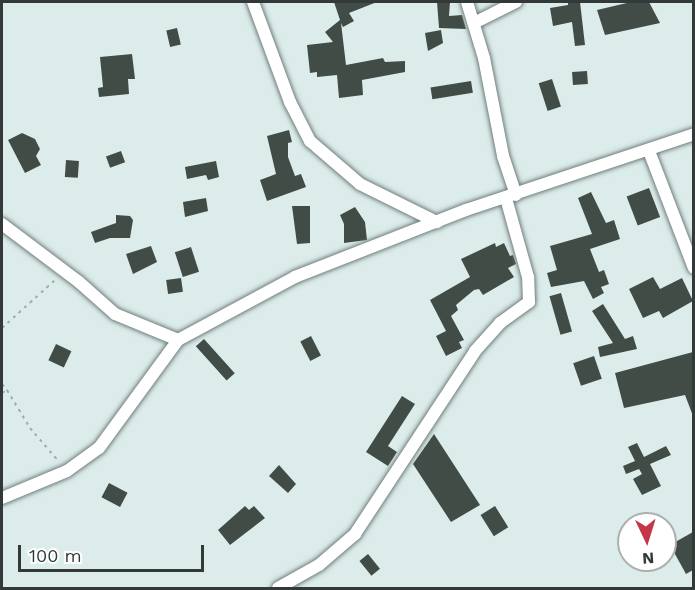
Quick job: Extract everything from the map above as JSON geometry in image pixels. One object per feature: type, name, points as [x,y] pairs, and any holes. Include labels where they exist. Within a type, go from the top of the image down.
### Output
[{"type":"street","points":[[253,2],[290,102],[310,141],[360,184],[437,222]]},
{"type":"street","points":[[278,588],[319,566],[355,534],[475,351],[500,323],[529,302],[528,277],[474,23],[467,2]]},
{"type":"street","points":[[474,23],[516,2]]},
{"type":"street","points":[[2,498],[67,471],[105,441],[178,340],[278,284],[437,222],[693,134]]},
{"type":"street","points":[[649,151],[693,268]]},
{"type":"street","points":[[2,224],[115,315],[178,340]]},
{"type":"path","points":[[2,328],[64,272]]},
{"type":"path","points":[[2,384],[30,428],[67,471]]},
{"type":"path","points":[[2,393],[7,390]]},
{"type":"building","points":[[334,2],[377,2],[349,13],[354,21],[343,27],[341,23],[346,65],[383,58],[385,62],[405,61],[405,72],[362,80],[363,95],[339,98],[337,75],[317,77],[317,72],[310,73],[307,45],[333,42],[325,32],[340,20]]},
{"type":"building","points":[[437,2],[450,2],[449,16],[462,15],[466,29],[439,28]]},
{"type":"building","points":[[568,2],[580,2],[585,45],[575,46],[572,22],[553,26],[550,8],[568,5]]},
{"type":"building","points":[[631,2],[649,2],[660,23],[605,35],[597,10]]},
{"type":"building","points":[[177,28],[181,45],[170,47],[166,30]]},
{"type":"building","points":[[441,30],[443,43],[428,51],[425,33]]},
{"type":"building","points":[[132,54],[135,79],[128,79],[129,94],[99,97],[98,88],[103,87],[100,57]]},
{"type":"building","points":[[587,71],[588,84],[573,85],[572,72]]},
{"type":"building","points":[[552,79],[561,107],[548,111],[539,83]]},
{"type":"building","points":[[471,81],[473,93],[432,99],[431,87]]},
{"type":"building","points":[[289,130],[292,142],[288,143],[288,157],[295,176],[301,174],[306,187],[267,201],[260,180],[276,174],[267,136]]},
{"type":"building","points":[[22,133],[35,139],[40,149],[36,156],[41,165],[25,173],[8,140]]},
{"type":"building","points":[[121,151],[125,162],[110,168],[106,156]]},
{"type":"building","points":[[66,160],[79,161],[78,178],[65,177]]},
{"type":"building","points":[[216,161],[219,177],[208,180],[206,175],[187,179],[185,167]]},
{"type":"building","points":[[649,188],[660,217],[638,226],[627,197]]},
{"type":"building","points":[[591,192],[606,223],[614,220],[620,239],[590,249],[599,272],[604,270],[609,284],[601,287],[604,293],[593,299],[584,281],[551,287],[547,273],[557,270],[550,246],[592,234],[578,198]]},
{"type":"building","points":[[206,198],[208,211],[185,217],[183,202]]},
{"type":"building","points":[[292,206],[310,206],[310,243],[297,244]]},
{"type":"building","points":[[355,207],[365,222],[367,240],[344,243],[344,224],[340,215]]},
{"type":"building","points":[[116,215],[130,216],[133,220],[130,238],[110,238],[95,243],[91,232],[116,223]]},
{"type":"building","points":[[495,243],[496,247],[504,243],[510,256],[513,255],[516,264],[508,268],[514,277],[483,295],[479,289],[474,290],[456,305],[458,310],[451,316],[464,340],[459,342],[462,348],[446,356],[436,336],[446,331],[430,300],[470,277],[461,259]]},
{"type":"building","points":[[151,246],[157,262],[133,274],[126,254]]},
{"type":"building","points":[[191,247],[199,272],[183,277],[175,252]]},
{"type":"building","points":[[653,277],[660,289],[682,278],[693,301],[663,318],[659,311],[643,318],[629,289]]},
{"type":"building","points":[[181,278],[183,292],[168,294],[166,280]]},
{"type":"building","points":[[561,293],[572,331],[560,335],[549,296]]},
{"type":"building","points":[[603,304],[625,339],[633,336],[637,349],[600,357],[598,347],[613,343],[592,311]]},
{"type":"building","points":[[311,336],[321,356],[310,361],[300,341]]},
{"type":"building","points":[[204,339],[235,373],[227,381],[196,346]]},
{"type":"building","points":[[56,344],[71,351],[64,367],[48,360]]},
{"type":"building","points":[[693,352],[693,416],[685,395],[624,408],[615,373]]},
{"type":"building","points":[[594,356],[602,379],[581,386],[573,363]]},
{"type":"building","points":[[402,396],[415,404],[388,446],[397,452],[388,466],[366,452]]},
{"type":"building","points":[[434,434],[480,505],[451,522],[413,464]]},
{"type":"building","points":[[637,443],[644,457],[666,446],[671,455],[650,464],[661,486],[642,495],[633,479],[642,474],[639,469],[626,474],[623,466],[635,461],[628,447]]},
{"type":"building","points":[[279,465],[296,484],[288,493],[269,476]]},
{"type":"building","points":[[109,483],[128,493],[120,507],[101,497]]},
{"type":"building","points":[[245,506],[249,510],[254,506],[265,518],[230,545],[218,530]]},
{"type":"building","points":[[495,506],[508,527],[494,536],[481,515]]},
{"type":"building","points":[[693,532],[693,570],[686,574],[677,558],[677,541]]},
{"type":"building","points":[[368,554],[380,569],[371,576],[359,561]]}]
